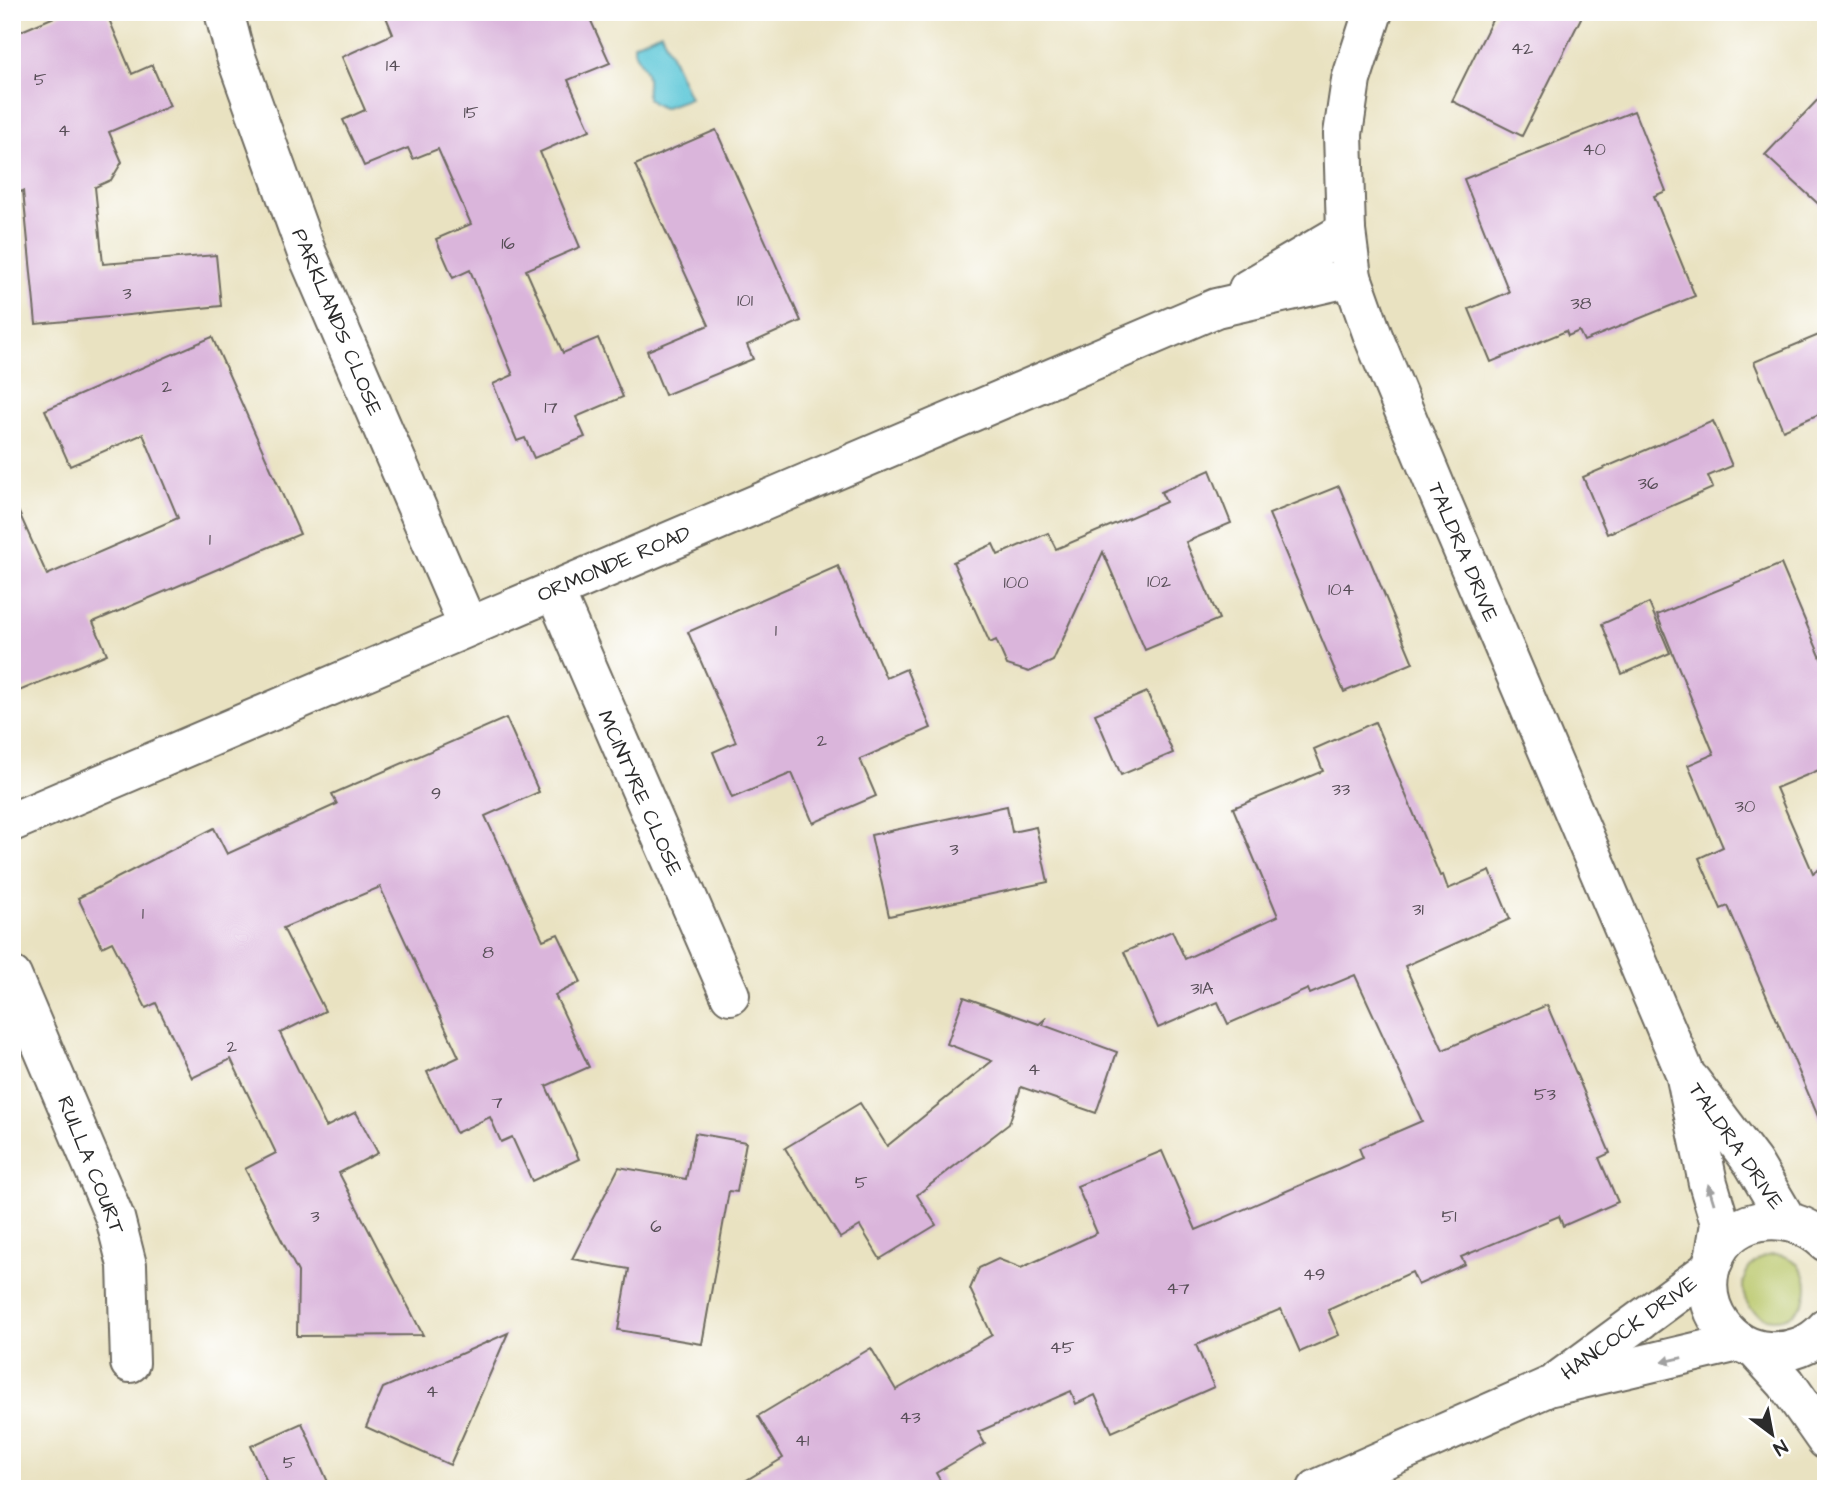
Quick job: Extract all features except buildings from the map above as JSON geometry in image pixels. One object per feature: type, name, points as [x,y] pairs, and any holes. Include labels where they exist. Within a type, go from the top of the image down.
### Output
[{"type":"street","name":"PARKLANDS CLOSE","points":[[224,12],[235,54],[306,251],[468,626]]},
{"type":"street","name":"TALDRA DRIVE","points":[[1373,12],[1351,80],[1343,134],[1346,231],[1352,277],[1373,336],[1448,516],[1685,1073],[1708,1183],[1720,1223],[1708,1289],[1712,1308],[1722,1326],[1747,1346]]},
{"type":"street","name":"ORMONDE ROAD","points":[[12,822],[1216,308],[1346,231]]},
{"type":"street","name":"ORMONDE ROAD","points":[[1216,308],[1352,277]]},
{"type":"street","name":"MCINTYRE CLOSE","points":[[554,590],[730,995]]},
{"type":"street","name":"RULLA COURT","points":[[12,976],[115,1218],[127,1265],[130,1363]]},
{"type":"street","name":"TALDRA DRIVE","points":[[1685,1073],[1753,1163],[1812,1229]]},
{"type":"street","name":"HANCOCK DRIVE","points":[[1548,1387],[1712,1265],[1725,1241],[1743,1227],[1763,1220],[1812,1229]]},
{"type":"street","name":"HANCOCK DRIVE","points":[[1317,1489],[1548,1387],[1747,1346],[1779,1352],[1800,1347],[1819,1336],[1826,1328]]},
{"type":"street","points":[[1747,1346],[1786,1383],[1826,1440]]},
{"type":"green space","points":[[1769,1255],[1781,1255],[1798,1264],[1805,1275],[1805,1299],[1798,1310],[1781,1319],[1769,1319],[1757,1314],[1748,1305],[1743,1293],[1743,1281],[1748,1269],[1757,1260]]},
{"type":"water","points":[[661,32],[690,98],[663,108],[647,96],[647,76],[634,48],[634,44]]}]
